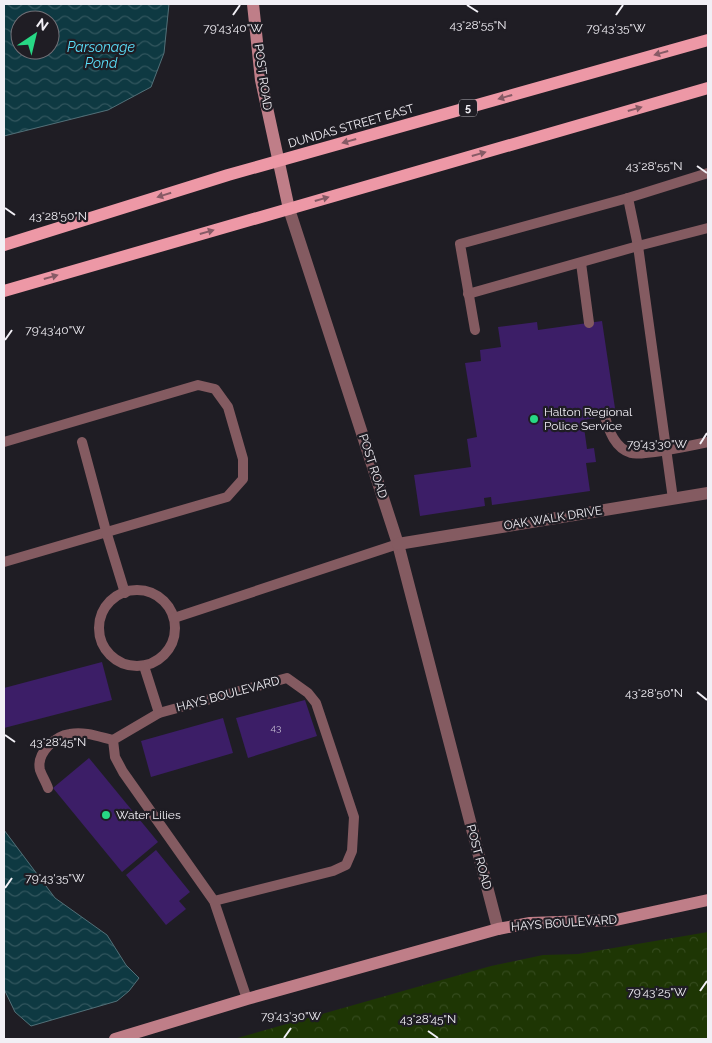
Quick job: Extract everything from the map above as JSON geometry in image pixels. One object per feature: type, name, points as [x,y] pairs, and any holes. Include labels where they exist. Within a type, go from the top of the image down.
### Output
[{"type":"main road","name":"DUNDAS STREET EAST","points":[[4,245],[280,161],[708,40]]},
{"type":"main road","points":[[4,291],[708,88]]},
{"type":"street","name":"POST ROAD","points":[[254,4],[261,80],[266,110],[280,161],[289,209],[398,544],[498,929]]},
{"type":"street","name":"OAK WALK DRIVE","points":[[398,544],[708,493]]},
{"type":"street","name":"HAYS BOULEVARD","points":[[115,1039],[247,999],[498,929],[530,923],[616,920],[708,900]]},
{"type":"lane","points":[[475,330],[460,244],[628,198],[708,173]]},
{"type":"lane","points":[[628,198],[638,246],[673,499]]},
{"type":"lane","points":[[468,294],[708,228]]},
{"type":"lane","points":[[581,263],[590,323]]},
{"type":"lane","points":[[4,442],[198,385],[215,389],[228,407],[243,459],[243,479],[226,497],[4,562]]},
{"type":"lane","points":[[605,417],[608,430],[619,446],[632,453],[666,450],[708,442]]},
{"type":"lane","points":[[82,442],[125,592]]},
{"type":"lane","points":[[174,618],[398,544]]},
{"type":"lane","points":[[144,591],[153,594],[166,605],[174,618],[174,638],[171,646],[157,661],[144,666],[135,666],[116,660],[103,646],[100,636],[100,621],[103,612],[116,597],[125,592],[144,591]]},
{"type":"lane","points":[[144,666],[159,713]]},
{"type":"lane","name":"HAYS BOULEVARD","points":[[113,740],[159,713],[287,678],[308,692],[316,703],[354,817],[352,851],[346,865],[333,871],[214,901]]},
{"type":"lane","points":[[48,788],[40,768],[42,756],[48,746],[58,738],[82,733],[113,740],[115,757],[123,772],[214,901],[247,999]]},
{"type":"green space","points":[[708,932],[708,1039],[234,1039],[491,966],[543,955],[578,954]]},
{"type":"water","name":"Parsonage Pond","points":[[4,4],[169,4],[164,53],[151,87],[108,110],[4,136]]},
{"type":"water","points":[[4,830],[55,898],[107,935],[126,965],[139,978],[129,991],[117,1001],[31,1026],[15,1012],[4,989]]},
{"type":"building","name":"Halton Regional Police Service","points":[[602,321],[616,415],[583,420],[587,449],[594,448],[596,462],[586,463],[590,491],[492,505],[491,497],[484,498],[485,506],[420,516],[414,475],[471,467],[467,439],[477,437],[465,363],[481,361],[480,350],[501,347],[498,327],[537,322],[538,330]]},
{"type":"building","points":[[102,662],[112,700],[4,728],[4,688]]},
{"type":"building","points":[[305,700],[317,736],[248,758],[236,718]]},
{"type":"building","points":[[223,718],[233,753],[151,777],[141,741]]},
{"type":"building","name":"Water Lilies","points":[[89,758],[158,842],[122,872],[53,788]]},
{"type":"building","points":[[156,850],[190,892],[179,901],[186,909],[166,925],[126,875]]},
{"type":"place","name":"Halton Regional Police Service","points":[[534,419]]},
{"type":"place","name":"Water Lilies","points":[[106,815]]}]
